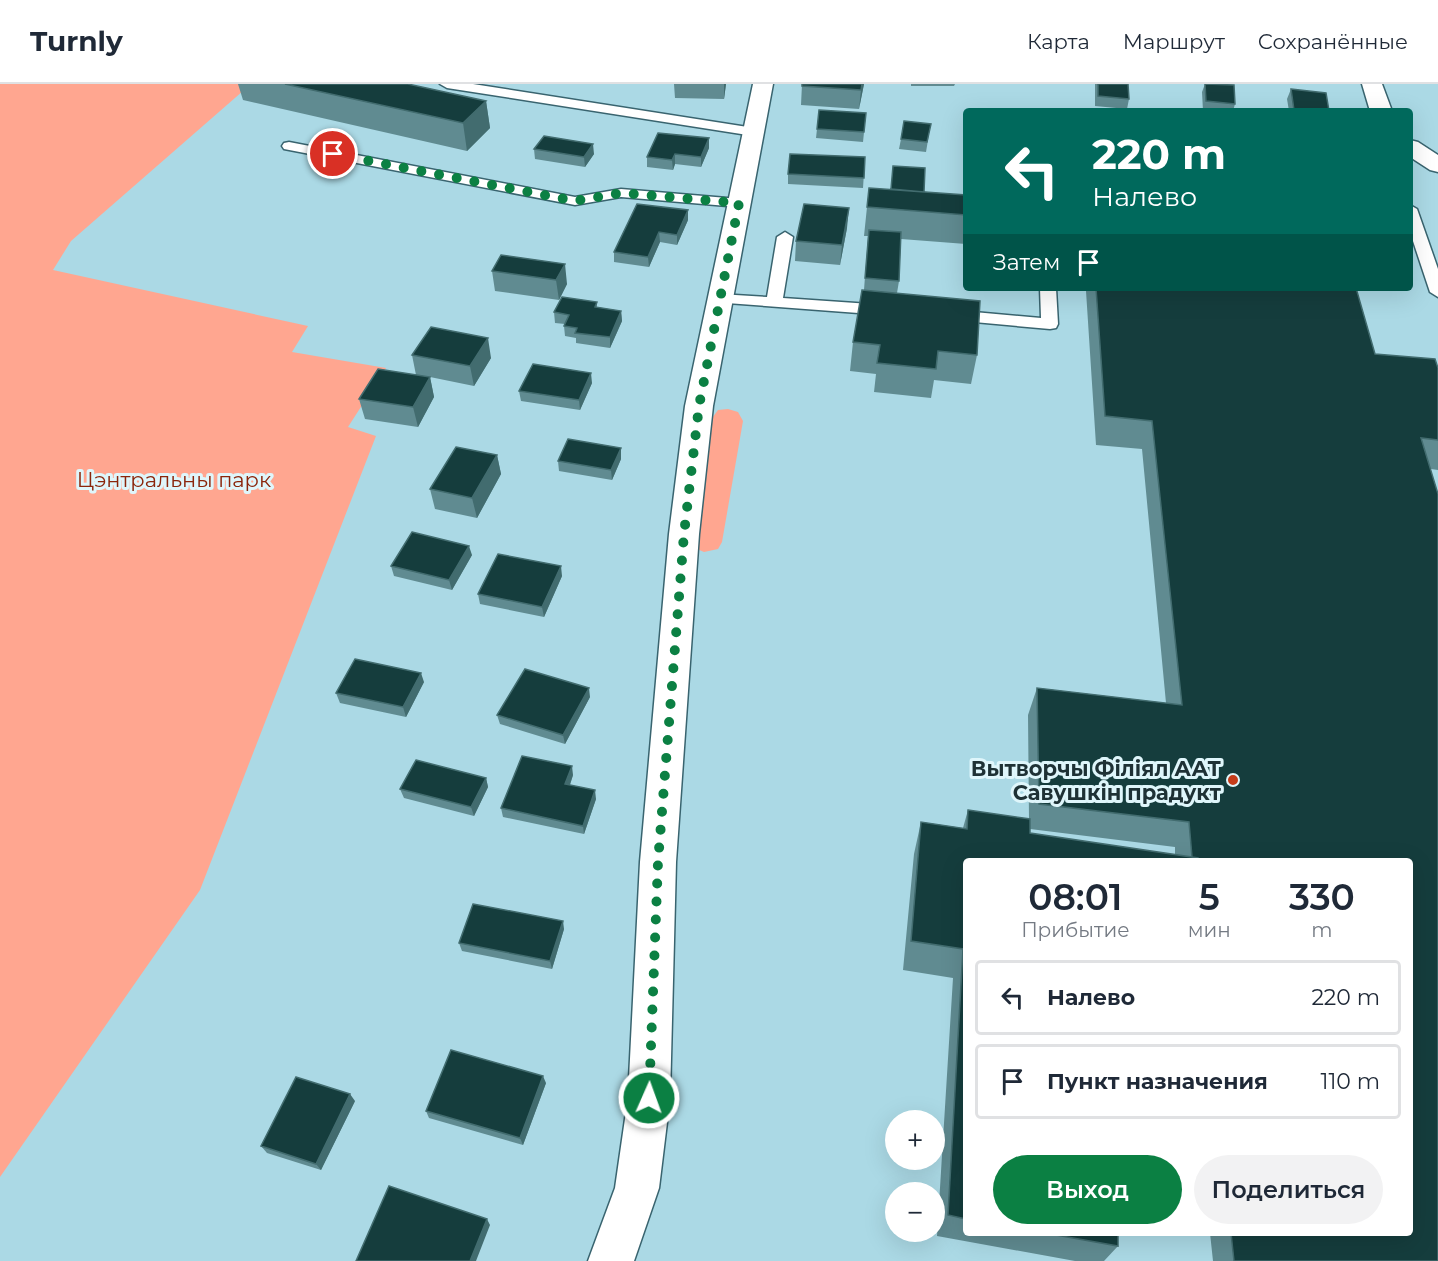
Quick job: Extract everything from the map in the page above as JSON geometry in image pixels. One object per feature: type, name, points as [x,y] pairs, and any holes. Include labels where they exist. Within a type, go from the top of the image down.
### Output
[{"type":"main road","points":[[611,1261],[637,1188],[649,1098],[658,862],[684,534],[699,406],[763,84]]},
{"type":"main road","points":[[1372,84],[1380,108]]},
{"type":"main road","points":[[1413,149],[1438,165]]},
{"type":"lane","points":[[447,84],[754,132]]},
{"type":"lane","points":[[289,146],[575,201],[621,193],[739,203]]},
{"type":"lane","points":[[1413,216],[1432,257],[1438,292]]},
{"type":"lane","points":[[774,302],[785,237]]},
{"type":"lane","points":[[939,314],[1050,324],[1048,291]]},
{"type":"lane","points":[[719,299],[905,312]]},
{"type":"green space","name":"Цэнтральны парк","points":[[0,84],[251,84],[71,241],[53,270],[308,326],[292,352],[386,368],[348,427],[376,436],[200,890],[0,1177]]},
{"type":"green space","points":[[728,409],[738,412],[743,421],[722,542],[718,549],[704,552],[697,549],[710,421],[718,410]]},
{"type":"building","points":[[285,84],[408,84],[486,101],[463,123]]},
{"type":"building","points":[[802,84],[862,84],[861,90],[802,86]]},
{"type":"building","points":[[1098,84],[1128,84],[1129,99],[1098,96]]},
{"type":"building","points":[[1205,84],[1234,85],[1235,104],[1206,101]]},
{"type":"building","points":[[1291,89],[1326,93],[1328,108],[1294,108]]},
{"type":"building","points":[[819,110],[866,113],[864,132],[817,129]]},
{"type":"building","points":[[904,121],[931,124],[927,142],[901,139]]},
{"type":"building","points":[[658,133],[709,138],[701,157],[675,154],[672,160],[647,157]]},
{"type":"building","points":[[544,136],[593,144],[584,157],[534,149]]},
{"type":"building","points":[[790,154],[865,157],[864,178],[788,174]]},
{"type":"building","points":[[893,166],[925,168],[924,192],[891,189]]},
{"type":"building","points":[[869,188],[963,195],[963,215],[867,207]]},
{"type":"building","points":[[637,204],[688,210],[677,235],[659,232],[648,257],[614,252]]},
{"type":"building","points":[[804,204],[849,208],[842,245],[796,241]]},
{"type":"building","points":[[869,230],[901,232],[899,281],[865,278]]},
{"type":"building","points":[[501,255],[565,264],[556,280],[492,271]]},
{"type":"building","points":[[862,290],[980,301],[977,355],[938,351],[936,369],[877,363],[880,345],[853,342]]},
{"type":"building","name":"Вытворчы Філіял ААТ Савушкін прадукт","points":[[1096,291],[1357,291],[1375,354],[1435,359],[1438,368],[1438,440],[1421,438],[1438,494],[1438,1261],[1234,1261],[1231,1236],[1413,1236],[1413,858],[1198,858],[1192,857],[1189,822],[1039,804],[1037,688],[1182,705],[1152,421],[1105,416]]},
{"type":"building","points":[[562,297],[597,302],[595,307],[621,311],[610,337],[575,333],[577,328],[564,326],[569,315],[554,312]]},
{"type":"building","points":[[431,327],[488,338],[470,366],[412,355]]},
{"type":"building","points":[[533,364],[591,373],[579,400],[519,391]]},
{"type":"building","points":[[378,369],[430,377],[413,407],[359,399]]},
{"type":"building","points":[[568,439],[621,448],[611,470],[558,461]]},
{"type":"building","points":[[456,447],[497,455],[472,498],[430,489]]},
{"type":"building","points":[[412,532],[469,546],[449,580],[391,566]]},
{"type":"building","points":[[498,554],[561,566],[542,607],[478,594]]},
{"type":"building","points":[[355,659],[421,673],[403,707],[336,693]]},
{"type":"building","points":[[525,669],[589,688],[563,735],[497,715]]},
{"type":"building","points":[[522,756],[572,766],[565,784],[595,790],[583,826],[501,808]]},
{"type":"building","points":[[416,760],[486,778],[471,807],[400,789]]},
{"type":"building","points":[[968,810],[1030,819],[1030,833],[1198,858],[963,858],[963,949],[911,941],[921,822],[967,829]]},
{"type":"building","points":[[473,904],[563,921],[550,961],[459,943]]},
{"type":"building","points":[[963,949],[963,1218],[948,1215]]},
{"type":"building","points":[[451,1050],[543,1076],[520,1138],[426,1111]]},
{"type":"building","points":[[296,1077],[350,1094],[316,1164],[261,1146]]},
{"type":"building","points":[[389,1186],[487,1219],[470,1261],[356,1261]]},
{"type":"building","points":[[1062,1236],[1118,1236],[1118,1246]]},
{"type":"place","name":"Вытворчы Філіял ААТ Савушкін прадукт","points":[[1233,780]]},
{"type":"route","points":[[333,154],[575,201],[621,193],[739,203],[699,406],[684,534],[658,862],[649,1098]]}]
